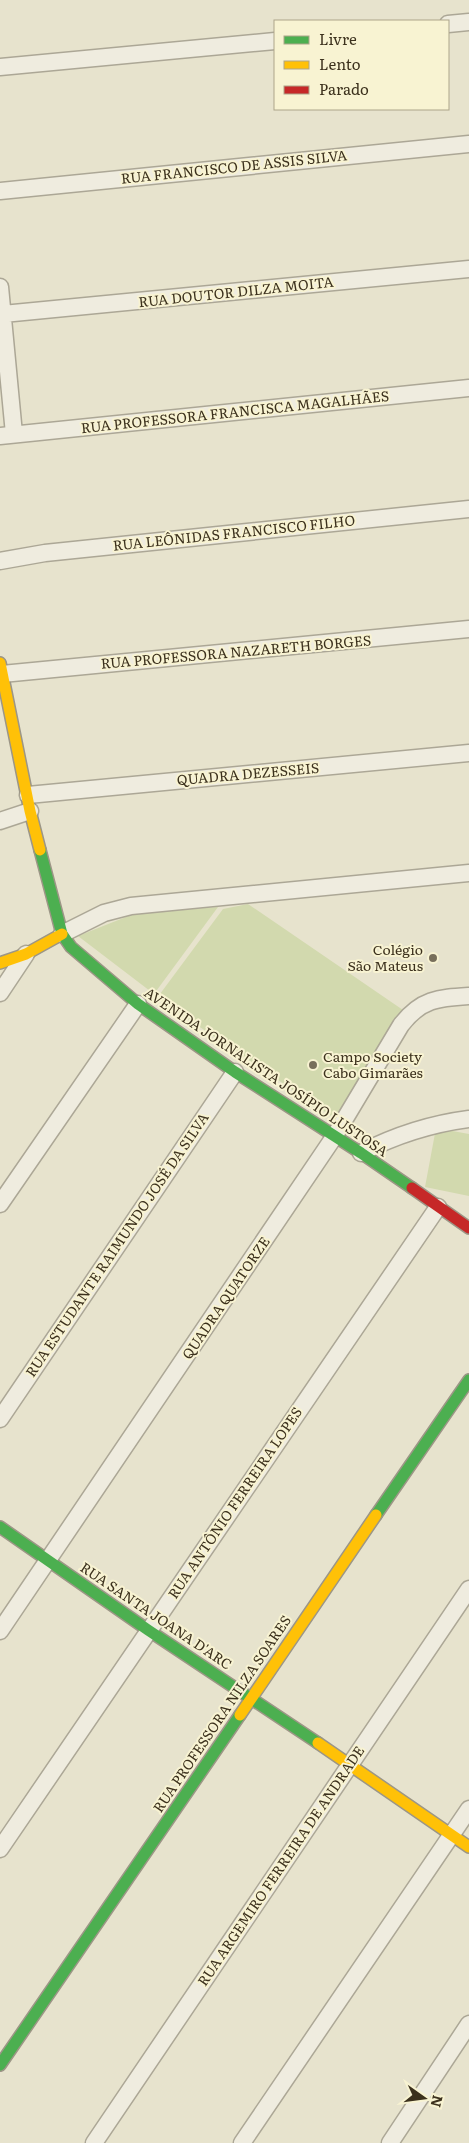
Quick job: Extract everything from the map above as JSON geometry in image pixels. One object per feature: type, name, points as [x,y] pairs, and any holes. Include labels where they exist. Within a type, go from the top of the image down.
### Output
[{"type":"street","points":[[449,24],[469,22]]},
{"type":"street","points":[[0,67],[274,41]]},
{"type":"street","name":"RUA FRANCISCO DE ASSIS SILVA","points":[[0,190],[469,144]]},
{"type":"street","name":"RUA DOUTOR DILZA MOITA","points":[[3,314],[469,269]]},
{"type":"street","points":[[0,287],[3,314],[7,435]]},
{"type":"street","name":"RUA PROFESSORA FRANCISCA MAGALHÃES","points":[[7,435],[469,388]]},
{"type":"street","name":"RUA LEÔNIDAS FRANCISCO FILHO","points":[[0,561],[46,553],[469,509]]},
{"type":"street","name":"RUA PROFESSORA NAZARETH BORGES","points":[[1,669],[469,629]]},
{"type":"street","name":"AVENIDA JORNALISTA JOSÍPIO LUSTOSA","points":[[1,669],[3,694],[29,803],[62,934],[71,947],[138,1004],[235,1072],[361,1153],[469,1228]]},
{"type":"street","name":"QUADRA DEZESSEIS","points":[[0,822],[29,803],[469,753]]},
{"type":"street","points":[[0,963],[26,954],[104,913],[131,906],[469,873]]},
{"type":"street","points":[[0,993],[26,954]]},
{"type":"street","name":"QUADRA QUATORZE","points":[[0,1630],[334,1137],[401,1025],[411,1012],[422,1004],[442,998],[469,996]]},
{"type":"street","points":[[0,1204],[138,1004]]},
{"type":"street","name":"RUA ESTUDANTE RAIMUNDO JOSÉ DA SILVA","points":[[0,1419],[235,1072]]},
{"type":"street","points":[[361,1153],[413,1129],[469,1119]]},
{"type":"street","name":"RUA ANTÔNIO FERREIRA LOPES","points":[[0,1849],[438,1207]]},
{"type":"street","name":"RUA PROFESSORA NILZA SOARES","points":[[0,2065],[469,1380]]},
{"type":"street","name":"RUA SANTA JOANA D'ARC","points":[[0,1528],[469,1847]]},
{"type":"street","name":"RUA ARGEMIRO FERREIRA DE ANDRADE","points":[[94,2143],[469,1589]]},
{"type":"street","points":[[242,2143],[469,1808]]},
{"type":"street","points":[[390,2143],[469,2024]]},
{"type":"green space","name":"Campo Society Cabo Gimarães","points":[[248,904],[403,1010],[337,1120],[157,998],[223,909]]},
{"type":"green space","points":[[218,907],[154,994],[78,936],[136,913]]},
{"type":"green space","points":[[436,1128],[469,1134],[469,1196],[425,1187]]},
{"type":"traffic: fast","points":[[40,850],[62,934],[71,947],[138,1004],[235,1072],[412,1188]]},
{"type":"traffic: fast","points":[[376,1515],[469,1380]]},
{"type":"traffic: fast","points":[[0,1527],[148,1630],[318,1743]]},
{"type":"traffic: fast","points":[[0,2065],[240,1715]]},
{"type":"traffic: slow","points":[[0,663],[30,811],[40,850]]},
{"type":"traffic: slow","points":[[0,963],[26,954],[62,934]]},
{"type":"traffic: slow","points":[[240,1715],[376,1515]]},
{"type":"traffic: slow","points":[[318,1743],[469,1847]]},
{"type":"traffic: jam","points":[[412,1188],[469,1228]]},
{"type":"place","name":"Colégio São Mateus","points":[[433,958]]},
{"type":"place","name":"Campo Society Cabo Gimarães","points":[[313,1065]]}]
